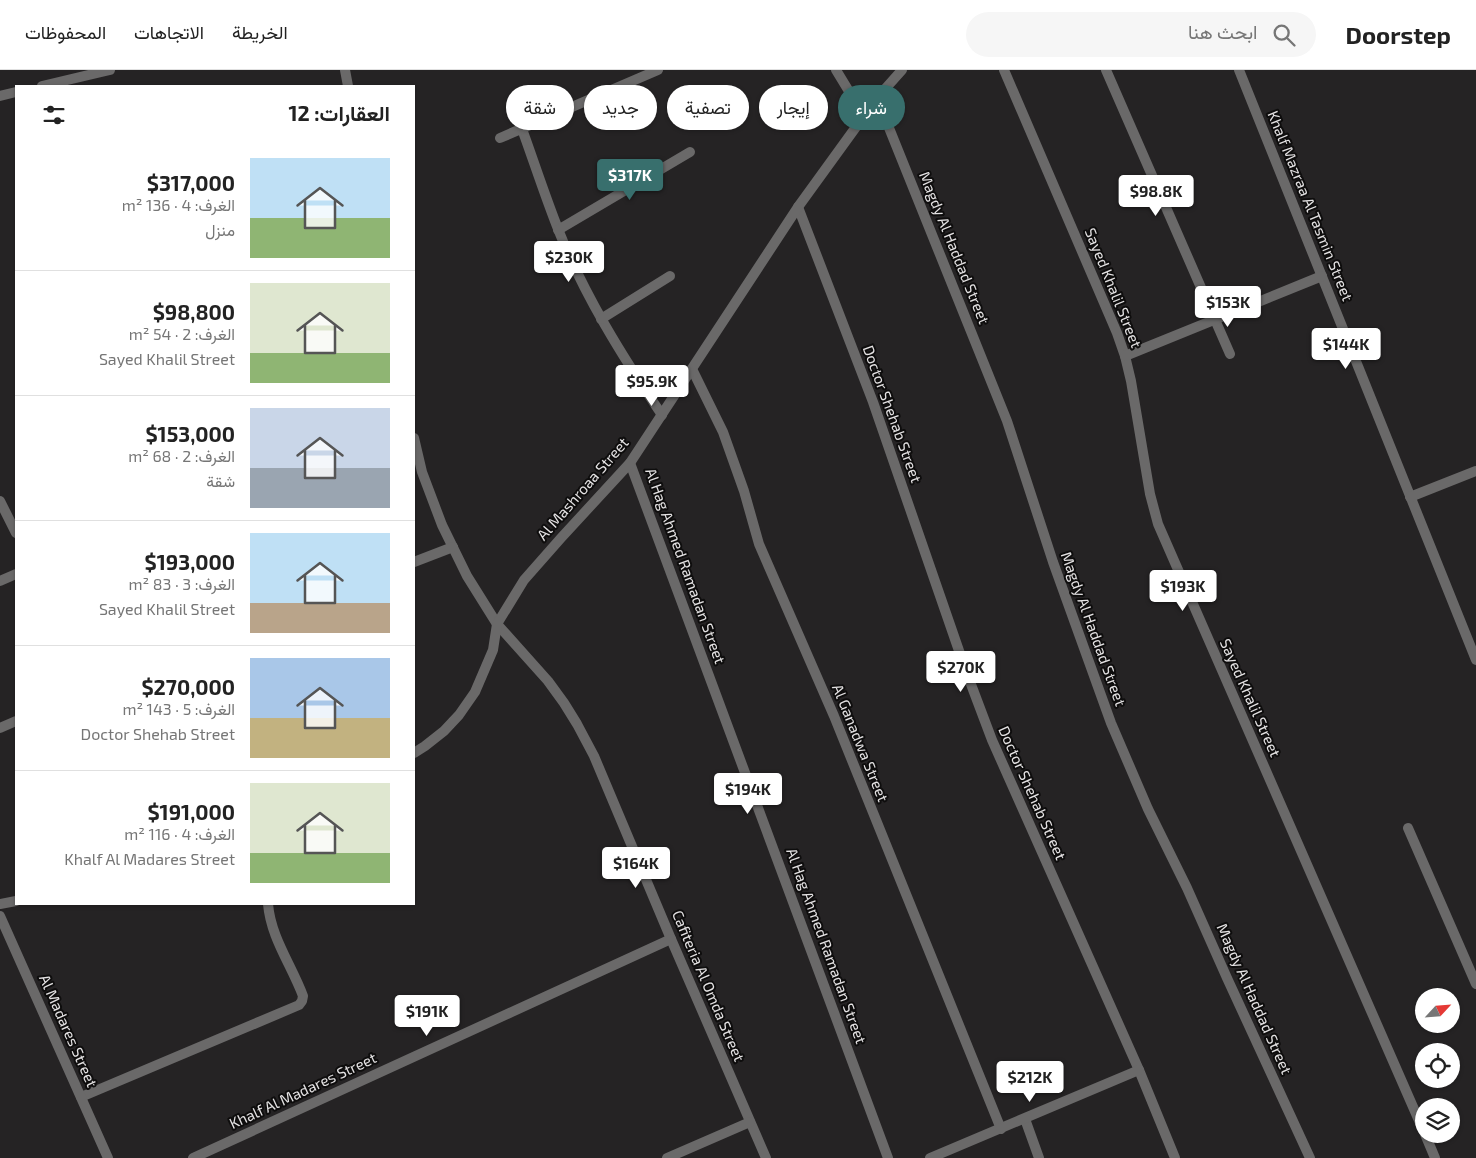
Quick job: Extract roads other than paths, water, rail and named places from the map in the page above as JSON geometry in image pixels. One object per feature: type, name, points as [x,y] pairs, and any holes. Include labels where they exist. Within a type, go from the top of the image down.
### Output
[{"type":"street","points":[[46,85],[110,70]]},
{"type":"street","points":[[345,70],[348,85]]},
{"type":"street","points":[[574,106],[658,70]]},
{"type":"street","points":[[836,70],[845,85]]},
{"type":"street","name":"Al Mashroaa Street","points":[[889,85],[902,70]]},
{"type":"street","name":"Sayed Khalil Street","points":[[1004,70],[1108,309],[1125,356],[1150,494],[1158,524],[1415,1112]]},
{"type":"street","points":[[1106,70],[1230,354]]},
{"type":"street","name":"Khalf Mazraa Al Tasmin Street","points":[[1239,70],[1476,660]]},
{"type":"street","points":[[0,96],[15,92]]},
{"type":"street","points":[[500,138],[520,130]]},
{"type":"street","points":[[522,130],[558,230],[579,275],[601,319],[630,368],[662,415]]},
{"type":"street","name":"Al Mashroaa Street","points":[[415,752],[444,731],[459,715],[475,692],[493,650],[497,624],[524,580],[630,462],[798,207],[854,130]]},
{"type":"street","name":"Magdy Al Haddad Street","points":[[890,130],[1007,421],[1053,562],[1112,723],[1148,809],[1187,888],[1310,1158]]},
{"type":"street","points":[[558,230],[690,152]]},
{"type":"street","name":"Doctor Shehab Street","points":[[798,207],[873,402],[966,671],[992,740],[1139,1070],[1175,1158]]},
{"type":"street","points":[[601,319],[670,276]]},
{"type":"street","points":[[1125,356],[1322,276]]},
{"type":"street","name":"Al Ganadwa Street","points":[[692,368],[723,432],[744,491],[759,544],[834,716],[1001,1130]]},
{"type":"street","name":"Cafiteria Al Omda Street","points":[[415,442],[422,472],[442,525],[467,576],[497,624],[548,681],[564,703],[594,756],[766,1158]]},
{"type":"street","name":"Al Hag Ahmed Ramadan Street","points":[[630,462],[888,1158]]},
{"type":"street","points":[[1410,497],[1476,471]]},
{"type":"street","points":[[0,501],[15,532]]},
{"type":"street","points":[[415,562],[453,547]]},
{"type":"street","points":[[0,581],[15,574]]},
{"type":"street","points":[[0,728],[15,721]]},
{"type":"street","points":[[1408,828],[1476,984]]},
{"type":"street","points":[[0,904],[15,901]]},
{"type":"street","points":[[81,1097],[299,1005],[302,1001],[302,996],[275,938],[268,905]]},
{"type":"street","name":"Al Madares Street","points":[[0,916],[108,1158]]},
{"type":"street","name":"Khalf Al Madares Street","points":[[193,1158],[671,939]]},
{"type":"street","points":[[930,1158],[1001,1130],[1139,1070]]},
{"type":"street","points":[[1025,1119],[1040,1158]]},
{"type":"street","points":[[667,1158],[750,1122]]},
{"type":"street","name":"Sayed Khalil Street","points":[[1428,1143],[1435,1158]]}]
